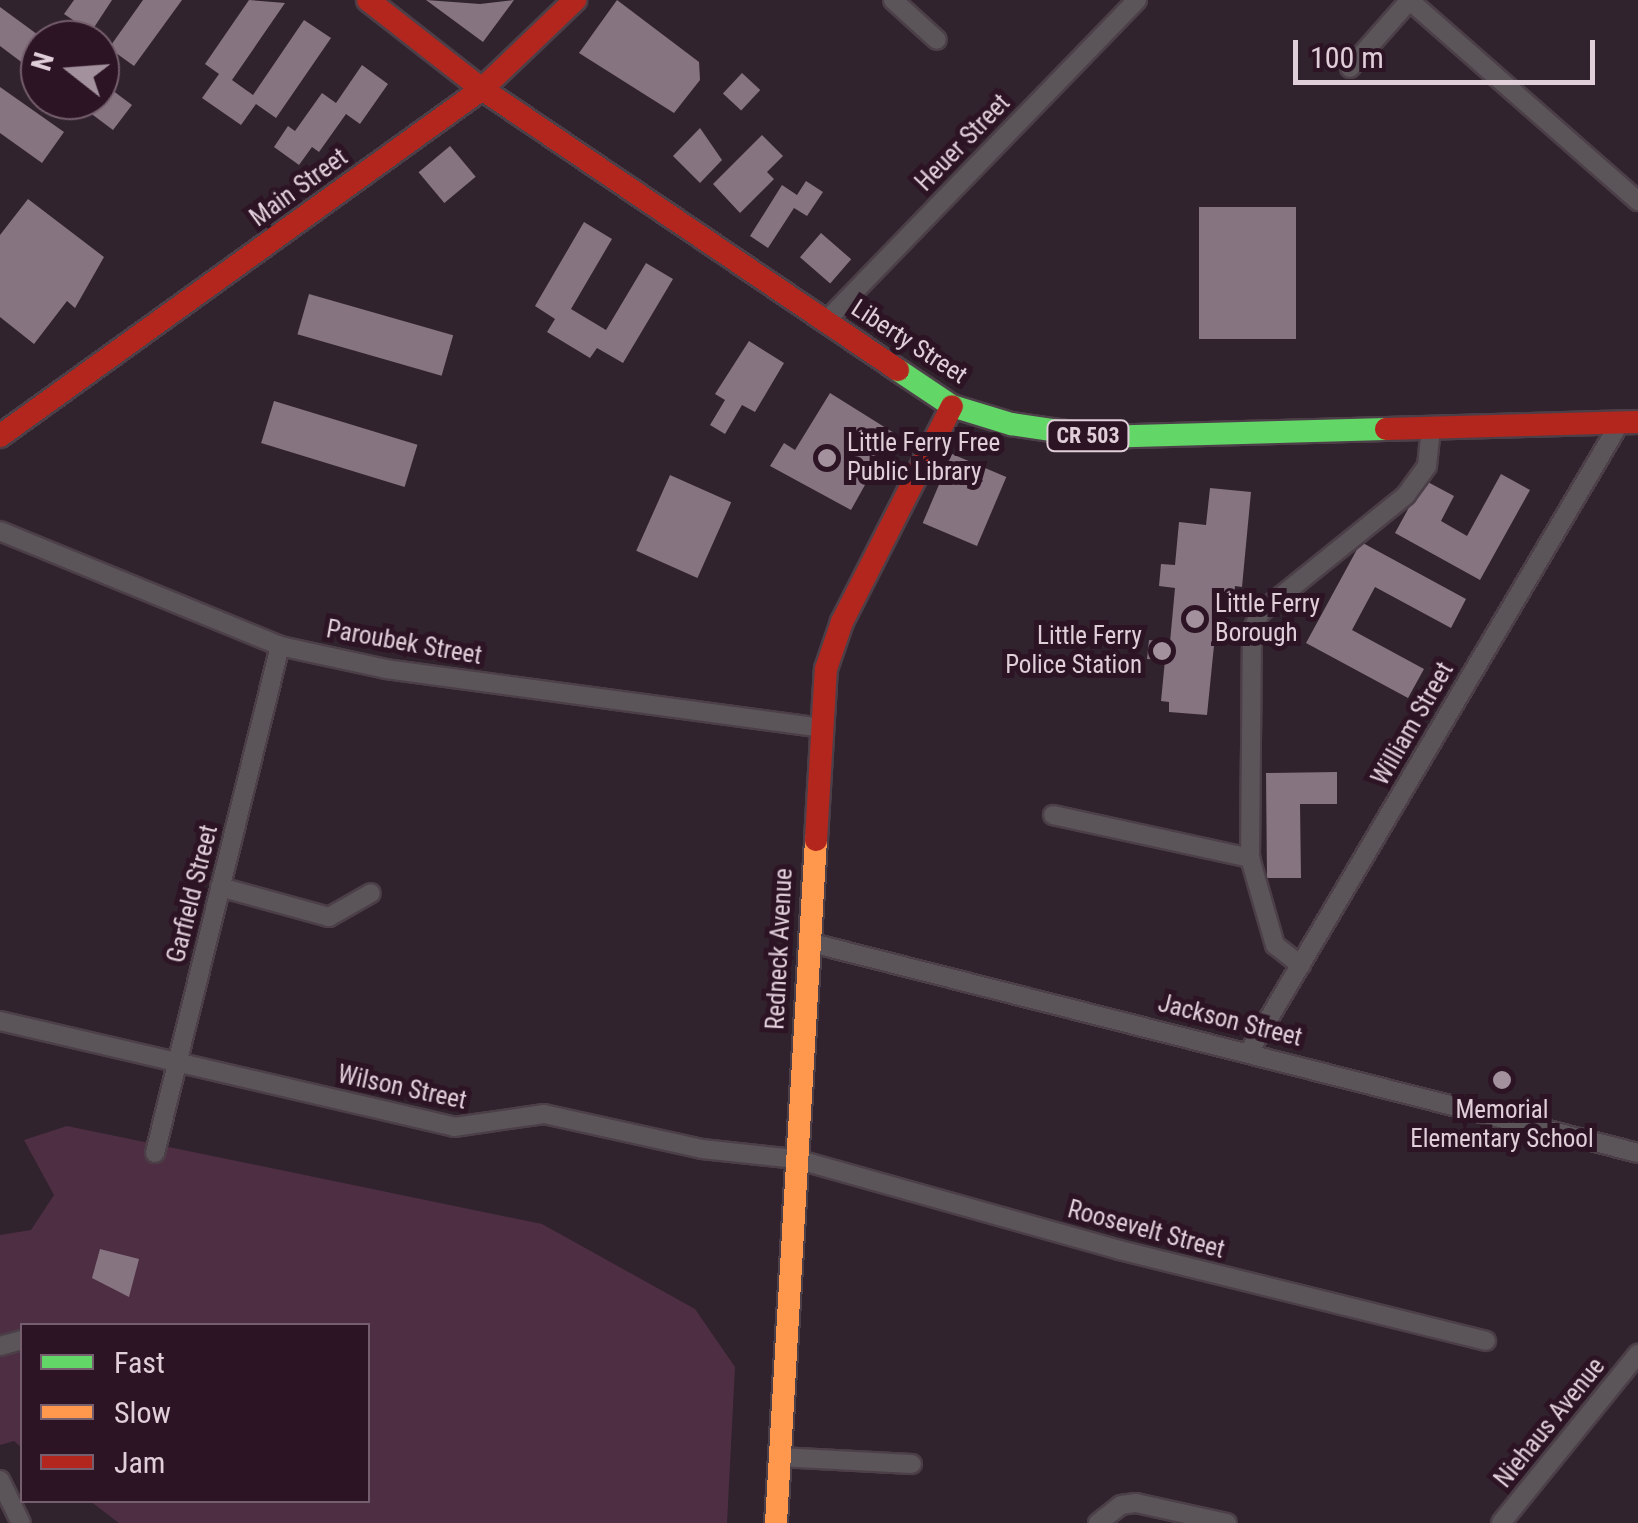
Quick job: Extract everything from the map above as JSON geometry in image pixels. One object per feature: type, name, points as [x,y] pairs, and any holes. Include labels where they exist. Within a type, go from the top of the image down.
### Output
[{"type":"street","name":"Liberty Street","points":[[368,0],[482,88],[952,406],[1011,424],[1100,436],[1632,417]]},
{"type":"street","name":"Main Street","points":[[0,436],[482,88],[575,0]]},
{"type":"street","points":[[893,0],[937,40]]},
{"type":"street","name":"Heuer Street","points":[[826,321],[1137,0]]},
{"type":"street","points":[[1350,68],[1410,0],[1638,202]]},
{"type":"street","name":"Redneck Avenue","points":[[776,1523],[826,668],[842,622],[952,406]]},
{"type":"street","name":"William Street","points":[[1249,1052],[1632,417]]},
{"type":"street","points":[[1300,965],[1276,944],[1250,858],[1252,631],[1260,614],[1406,495],[1427,466],[1430,427]]},
{"type":"street","name":"Paroubek Street","points":[[0,530],[280,646],[386,669],[820,728]]},
{"type":"street","name":"Garfield Street","points":[[155,1153],[280,646]]},
{"type":"street","points":[[1053,816],[1250,858]]},
{"type":"street","points":[[220,887],[329,917],[371,893]]},
{"type":"street","name":"Jackson Street","points":[[808,942],[1638,1153]]},
{"type":"street","name":"Wilson Street","points":[[0,1020],[454,1128],[544,1114],[702,1150],[796,1159]]},
{"type":"street","name":"Roosevelt Street","points":[[796,1159],[1119,1250],[1486,1340]]},
{"type":"street","name":"Niehaus Avenue","points":[[1501,1523],[1638,1354]]},
{"type":"street","points":[[779,1457],[912,1464]]},
{"type":"street","points":[[4,1488],[21,1523]]},
{"type":"street","points":[[1098,1523],[1121,1505],[1136,1503],[1227,1523]]},
{"type":"shaded area","points":[[67,1126],[542,1224],[695,1309],[735,1367],[727,1523],[119,1523],[93,1503],[370,1503],[370,1323],[20,1323],[20,1446],[14,1441],[0,1445],[0,1235],[31,1230],[54,1195],[24,1140]]},
{"type":"building","points":[[74,0],[112,0],[99,20],[73,20],[64,14]]},
{"type":"building","points":[[143,0],[182,0],[134,66],[120,56],[120,32]]},
{"type":"building","points":[[249,0],[285,3],[232,80],[253,95],[304,20],[331,38],[276,118],[256,104],[241,125],[202,98],[219,74],[205,64]]},
{"type":"building","points":[[426,0],[480,4],[514,0],[483,42]]},
{"type":"building","points":[[617,0],[699,62],[700,80],[674,113],[579,53]]},
{"type":"building","points":[[0,7],[20,22],[20,61],[0,46]]},
{"type":"building","points":[[362,65],[388,84],[360,124],[346,114],[319,152],[312,147],[299,165],[274,147],[288,126],[295,131],[322,93],[336,103]]},
{"type":"building","points":[[742,73],[760,90],[741,111],[723,93]]},
{"type":"building","points":[[0,87],[20,101],[20,120],[47,120],[64,132],[42,163],[0,133]]},
{"type":"building","points":[[120,96],[132,105],[113,130],[100,120],[120,120]]},
{"type":"building","points":[[700,128],[722,160],[700,183],[673,156]]},
{"type":"building","points":[[762,135],[783,156],[767,172],[774,179],[740,213],[713,184]]},
{"type":"building","points":[[450,146],[476,177],[444,203],[419,172]]},
{"type":"building","points":[[806,181],[823,192],[807,216],[794,208],[768,248],[750,236],[782,185],[797,195]]},
{"type":"building","points":[[28,199],[104,257],[75,308],[67,301],[34,344],[0,317],[0,235]]},
{"type":"building","points":[[1199,207],[1296,207],[1296,339],[1199,339]]},
{"type":"building","points":[[584,222],[612,239],[571,309],[606,330],[646,263],[673,279],[623,363],[597,348],[590,358],[547,332],[555,319],[535,306]]},
{"type":"building","points":[[821,233],[851,259],[830,283],[800,257]]},
{"type":"building","points":[[309,294],[453,335],[442,376],[297,334]]},
{"type":"building","points":[[749,341],[784,363],[755,412],[742,405],[725,434],[710,425],[725,400],[715,394]]},
{"type":"building","name":"Little Ferry Free Public Library","points":[[830,393],[894,433],[851,510],[770,466],[784,443],[795,450]]},
{"type":"building","points":[[274,401],[417,445],[405,487],[261,443]]},
{"type":"building","points":[[952,454],[1006,477],[977,546],[923,523]]},
{"type":"building","points":[[1501,474],[1530,490],[1480,580],[1395,533],[1424,480],[1454,496],[1441,521],[1467,536]]},
{"type":"building","points":[[670,475],[731,502],[697,578],[636,551]]},
{"type":"building","name":"Little Ferry Borough","points":[[1210,488],[1251,492],[1242,587],[1235,586],[1234,597],[1219,596],[1207,715],[1169,712],[1169,702],[1161,701],[1165,660],[1147,659],[1149,640],[1170,642],[1175,588],[1159,586],[1161,564],[1175,565],[1179,522],[1206,525]]},
{"type":"building","points":[[1361,542],[1466,599],[1451,628],[1375,587],[1352,630],[1424,669],[1408,698],[1306,643]]},
{"type":"building","points":[[1337,772],[1337,804],[1300,804],[1301,878],[1267,878],[1266,773]]},
{"type":"building","points":[[100,1249],[139,1259],[129,1297],[92,1278]]},
{"type":"traffic: fast","points":[[898,370],[952,406],[1011,424],[1099,437],[1386,429]]},
{"type":"traffic: slow","points":[[776,1523],[816,840]]},
{"type":"traffic: jam","points":[[368,0],[482,89],[898,370]]},
{"type":"traffic: jam","points":[[0,436],[482,89],[575,0]]},
{"type":"traffic: jam","points":[[816,840],[826,669],[842,622],[952,406]]},
{"type":"traffic: jam","points":[[1386,429],[1638,422]]},
{"type":"place","name":"Little Ferry Free Public Library","points":[[827,458]]},
{"type":"place","name":"Little Ferry Borough","points":[[1195,619]]},
{"type":"place","name":"Little Ferry Police Station","points":[[1162,651]]},
{"type":"place","name":"Memorial Elementary School","points":[[1502,1080]]}]
